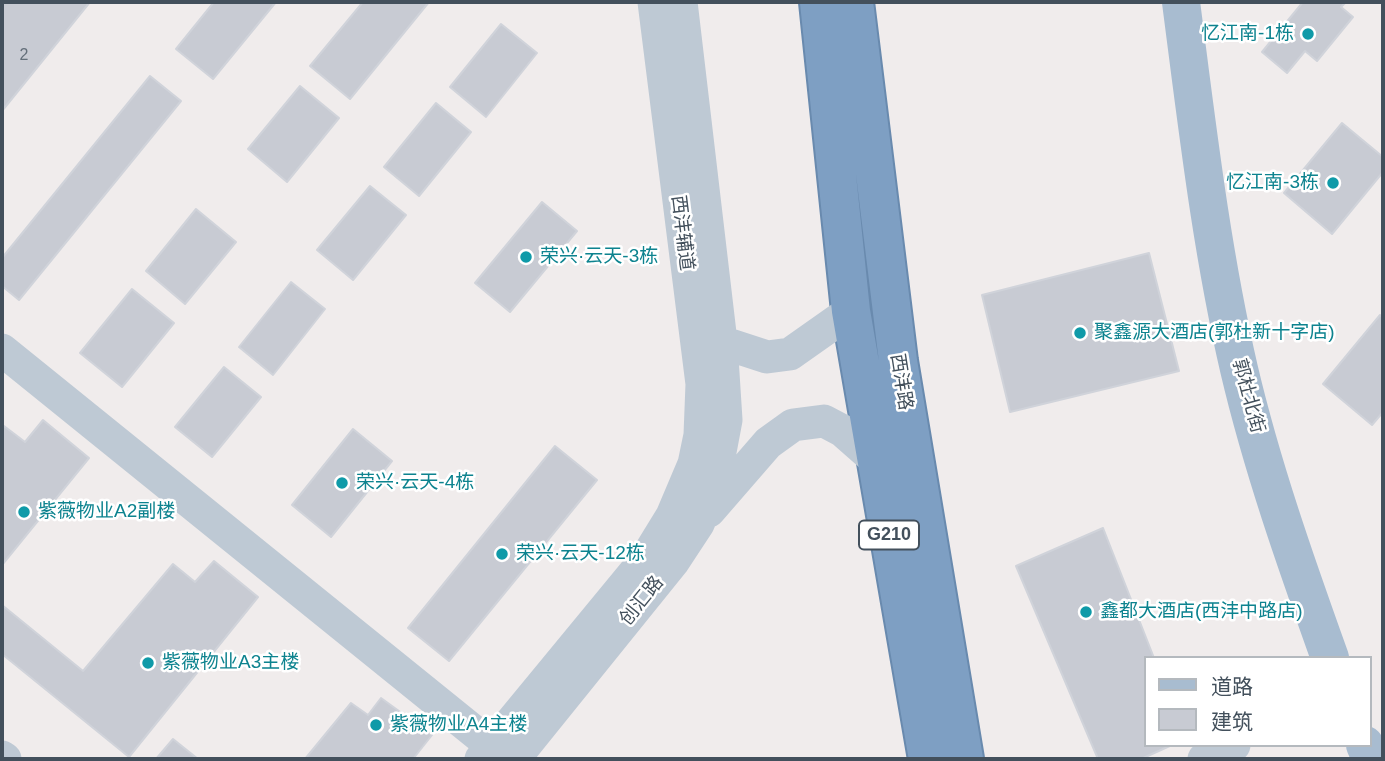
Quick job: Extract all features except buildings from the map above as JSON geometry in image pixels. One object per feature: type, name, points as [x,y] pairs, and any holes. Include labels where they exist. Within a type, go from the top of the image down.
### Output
[{"type":"highway","name":"西沣路","points":[[820,2],[851,311],[928,759]]},
{"type":"highway","name":"西沣路","points":[[854,2],[898,361],[964,759]]},
{"type":"main road","name":"郭杜北街","points":[[1162,2],[1190,196],[1224,374],[1270,536],[1311,656]]},
{"type":"main road","name":"郭杜北街","points":[[1181,2],[1206,191],[1240,369],[1284,529],[1329,656]]},
{"type":"street","name":"西沣辅道","points":[[654,2],[702,384],[700,435],[694,464]]},
{"type":"street","name":"西沣辅道","points":[[681,2],[721,342],[726,420]]},
{"type":"street","points":[[721,342],[767,357],[790,354],[851,311]]},
{"type":"street","points":[[2,350],[496,755]]},
{"type":"street","name":"创汇路","points":[[496,755],[673,562],[698,524],[713,489],[726,420]]},
{"type":"street","points":[[698,524],[768,443],[793,425],[824,421],[843,431],[876,460]]},
{"type":"street","name":"创汇路","points":[[496,755],[645,560],[672,516],[694,464]]},
{"type":"street","points":[[1204,759],[1230,747]]},
{"type":"place","name":"忆江南-1栋","points":[[1308,34]]},
{"type":"place","name":"忆江南-3栋","points":[[1333,183]]},
{"type":"place","name":"荣兴·云天-3栋","points":[[526,257]]},
{"type":"place","name":"聚鑫源大酒店(郭杜新十字店)","points":[[1080,333]]},
{"type":"place","name":"荣兴·云天-4栋","points":[[342,483]]},
{"type":"place","name":"紫薇物业A2副楼","points":[[24,512]]},
{"type":"place","name":"荣兴·云天-12栋","points":[[502,554]]},
{"type":"place","name":"鑫都大酒店(西沣中路店)","points":[[1086,612]]},
{"type":"place","name":"紫薇物业A3主楼","points":[[148,663]]},
{"type":"place","name":"紫薇物业A4主楼","points":[[376,725]]}]
